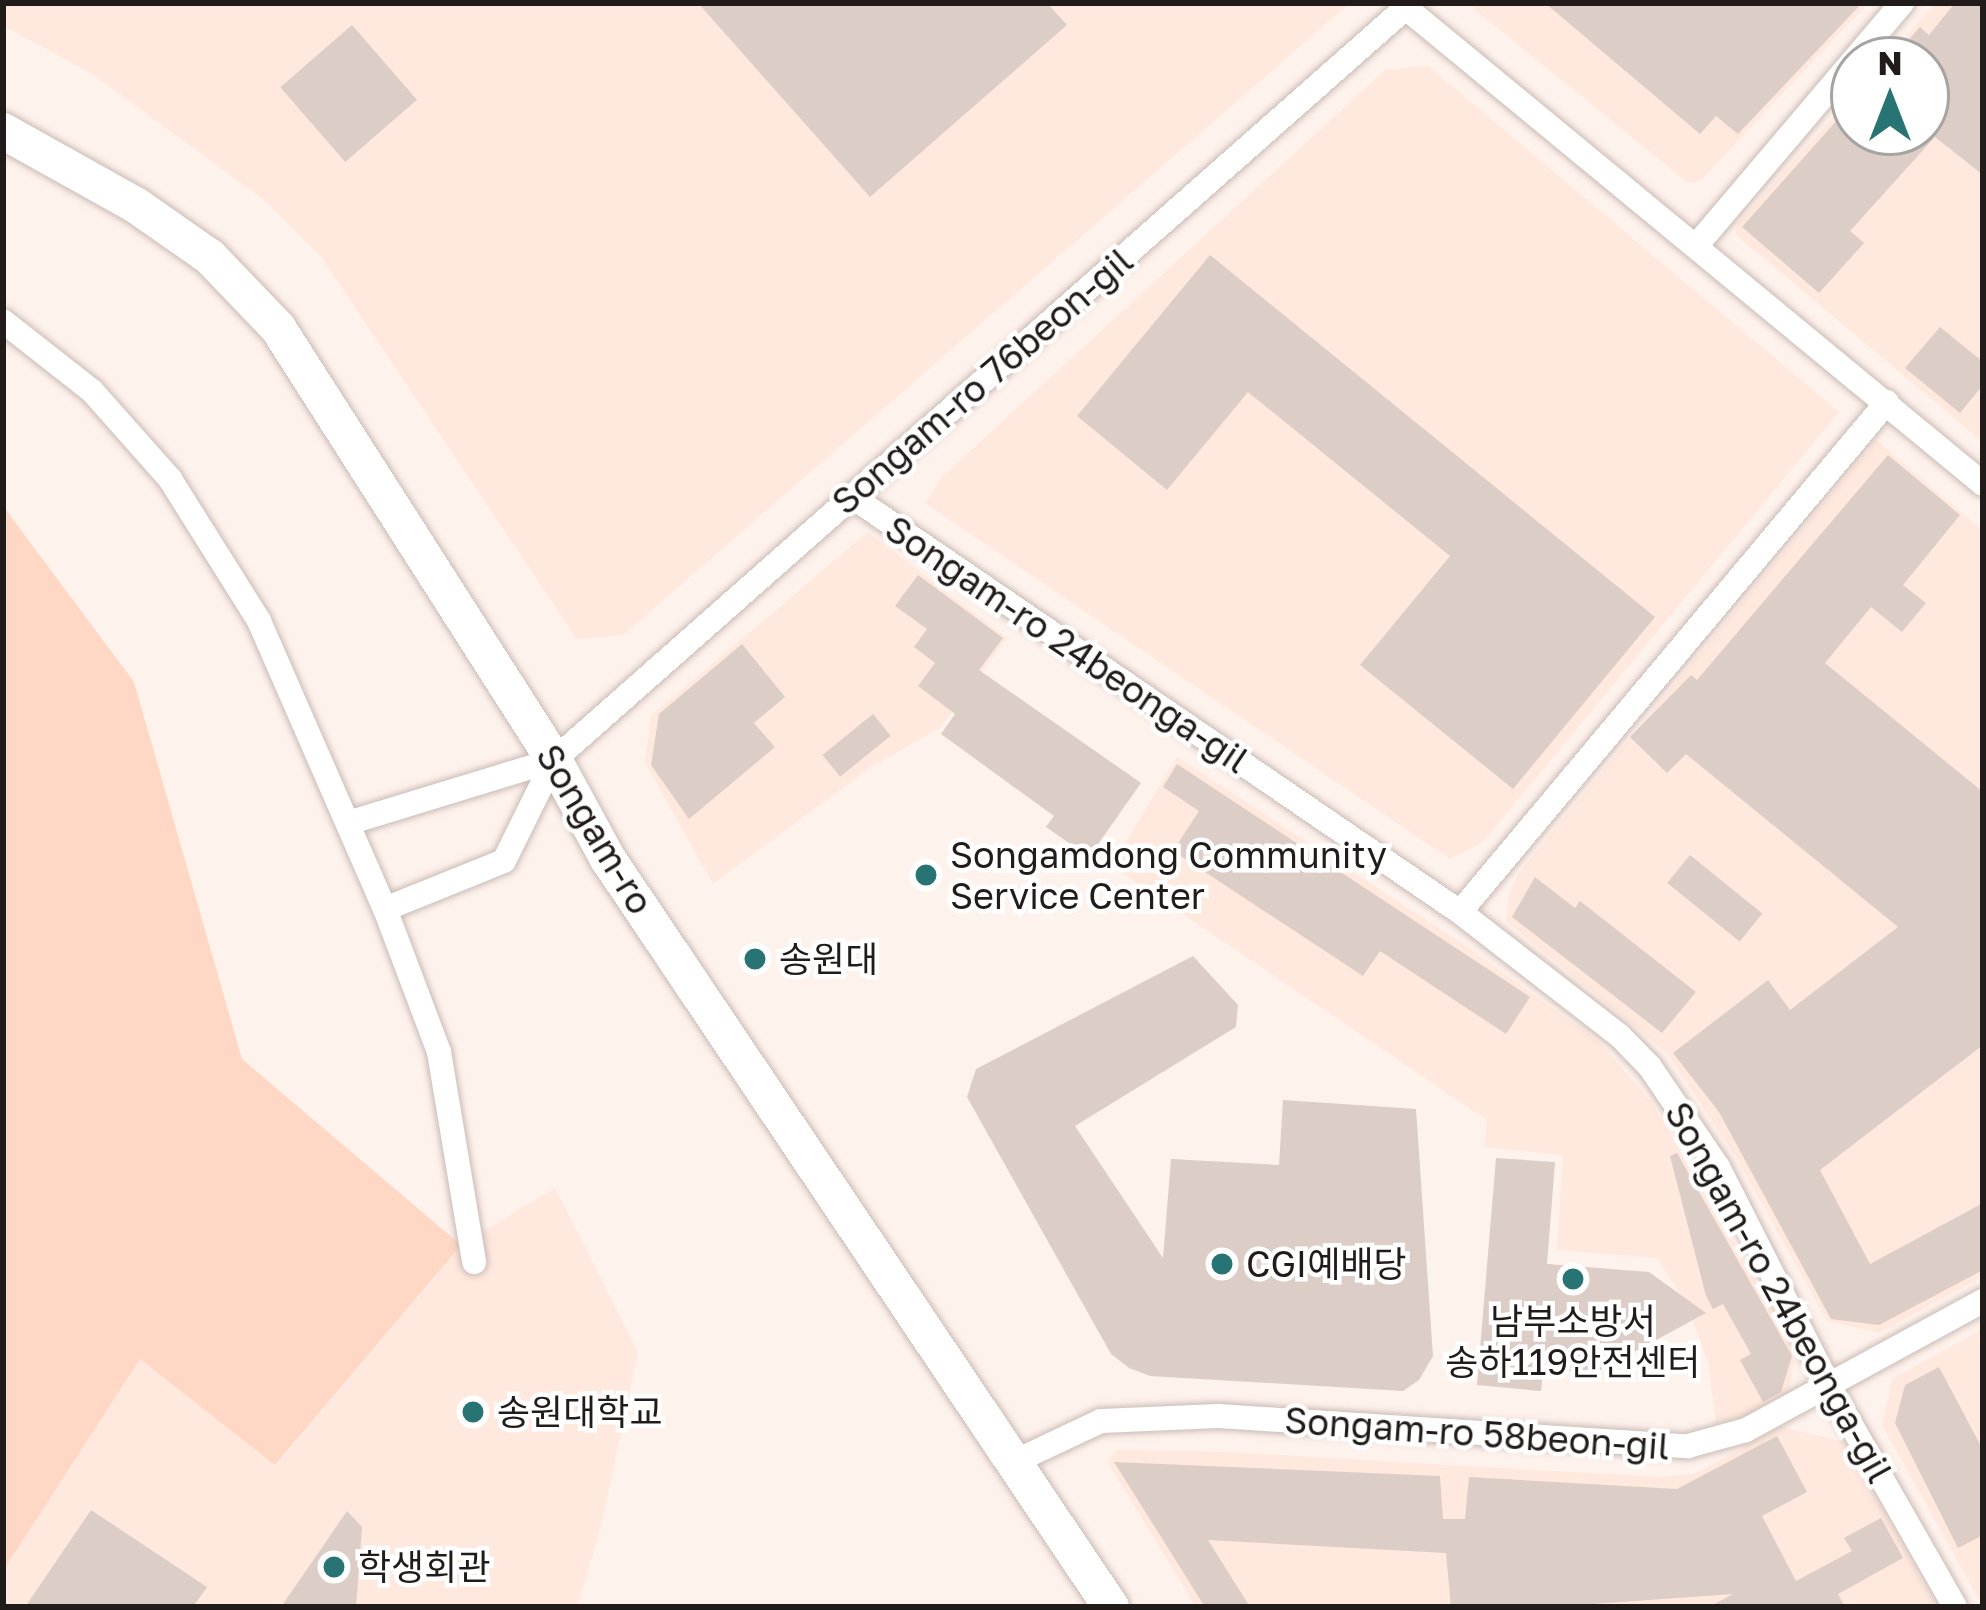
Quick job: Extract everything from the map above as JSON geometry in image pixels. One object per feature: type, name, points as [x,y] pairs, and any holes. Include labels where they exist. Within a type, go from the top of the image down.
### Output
[{"type":"main road","name":"Songam-ro","points":[[3,131],[136,206],[210,256],[278,328],[554,760],[608,859],[1112,1607]]},
{"type":"street","points":[[1696,246],[1902,3]]},
{"type":"street","points":[[1409,5],[1983,484]]},
{"type":"street","name":"Songam-ro 76beon-gil","points":[[554,760],[1409,5]]},
{"type":"street","points":[[3,321],[92,391],[170,479],[259,621],[385,909],[439,1052],[474,1262]]},
{"type":"street","points":[[1460,913],[1887,403]]},
{"type":"street","name":"Songam-ro 24beonga-gil","points":[[851,496],[1460,913],[1620,1036],[1650,1067],[1718,1167],[1829,1386],[1955,1607]]},
{"type":"street","points":[[348,823],[554,760]]},
{"type":"street","points":[[385,909],[504,861],[554,760]]},
{"type":"street","name":"Songam-ro 58beon-gil","points":[[1016,1461],[1101,1421],[1218,1416],[1688,1446],[1746,1430],[1983,1301]]},
{"type":"shaded area","points":[[3,3],[1350,3],[623,635],[577,639],[321,257],[267,202],[91,73],[3,26]]},
{"type":"shaded area","points":[[1474,3],[1868,3],[1837,36],[1830,36],[1830,43],[1700,181],[1687,182],[1474,9]]},
{"type":"shaded area","points":[[1936,3],[1983,3],[1983,442],[1736,235],[1737,224],[1830,121],[1830,156],[1950,156],[1950,36],[1906,36]]},
{"type":"shaded area","points":[[1428,66],[1839,412],[1483,842],[1450,859],[925,503],[942,477],[1385,70]]},
{"type":"shaded area","points":[[1876,440],[1983,531],[1983,1276],[1879,1333],[1827,1321],[1736,1157],[1667,1053],[1506,921],[1509,894],[1520,871]]},
{"type":"shaded area","points":[[3,506],[134,682],[242,1059],[461,1245],[275,1465],[140,1359],[3,1571]]},
{"type":"shaded area","points":[[868,532],[1007,638],[941,727],[871,767],[713,884],[645,762],[651,716]]},
{"type":"shaded area","points":[[1177,757],[1463,944],[1598,1041],[1652,1103],[1791,1341],[1794,1362],[1788,1395],[1755,1414],[1716,1423],[1708,1362],[1685,1300],[1657,1258],[1557,1250],[1563,1155],[1484,1147],[1487,1120],[1112,866]]},
{"type":"shaded area","name":"송원대학교","points":[[555,1188],[638,1352],[600,1531],[577,1607],[3,1607],[3,1571],[140,1359],[276,1465],[461,1245]]},
{"type":"shaded area","points":[[1983,1329],[1983,1607],[1882,1425],[1892,1379]]},
{"type":"shaded area","points":[[1781,1427],[1844,1442],[1937,1607],[1196,1607],[1107,1461],[1117,1450],[1225,1452],[1658,1477],[1695,1474]]},
{"type":"building","points":[[698,3],[1047,3],[1067,25],[870,197]]},
{"type":"building","points":[[1545,3],[1862,3],[1738,134],[1716,116],[1700,134]]},
{"type":"building","points":[[1955,3],[1983,3],[1983,175],[1950,149],[1950,36],[1912,36],[1920,27],[1929,35]]},
{"type":"building","points":[[352,25],[417,100],[345,162],[280,87]]},
{"type":"building","points":[[1830,128],[1830,156],[1918,156],[1850,231],[1864,243],[1819,293],[1742,227]]},
{"type":"building","points":[[1210,255],[1655,617],[1513,789],[1360,665],[1450,556],[1248,392],[1167,490],[1077,416]]},
{"type":"building","points":[[1940,327],[1983,362],[1983,385],[1960,413],[1905,368]]},
{"type":"building","points":[[1888,455],[1960,515],[1903,585],[1926,603],[1902,632],[1871,607],[1825,663],[1983,792],[1983,1045],[1820,1170],[1870,1264],[1983,1203],[1983,1270],[1879,1325],[1831,1319],[1719,1112],[1673,1053],[1768,980],[1790,1010],[1898,927],[1686,754],[1667,773],[1630,737],[1691,675],[1697,680]]},
{"type":"building","points":[[918,575],[1003,638],[979,670],[1141,783],[1089,857],[1046,827],[1054,816],[941,734],[955,714],[918,686],[935,663],[914,647],[927,629],[895,606]]},
{"type":"building","points":[[742,644],[785,697],[754,723],[775,747],[689,819],[651,765],[659,714]]},
{"type":"building","points":[[873,714],[891,736],[840,777],[822,755]]},
{"type":"building","points":[[1177,764],[1530,997],[1506,1034],[1380,951],[1363,976],[1173,851],[1199,811],[1163,787]]},
{"type":"building","points":[[1690,855],[1762,914],[1740,942],[1667,883]]},
{"type":"building","points":[[1535,877],[1575,908],[1580,901],[1696,992],[1662,1033],[1512,917]]},
{"type":"building","points":[[1193,956],[1238,1005],[1236,1027],[1075,1126],[1163,1258],[1171,1159],[1279,1165],[1283,1100],[1416,1109],[1433,1356],[1419,1380],[1403,1391],[1150,1376],[1129,1368],[1111,1354],[967,1097],[976,1069]]},
{"type":"building","points":[[1677,1153],[1792,1356],[1781,1392],[1763,1402],[1740,1360],[1751,1354],[1723,1304],[1713,1309],[1706,1296],[1670,1156]]},
{"type":"building","points":[[1496,1158],[1555,1162],[1547,1264],[1649,1272],[1706,1313],[1595,1373],[1543,1369],[1541,1391],[1477,1385]]},
{"type":"building","points":[[1939,1367],[1983,1450],[1983,1535],[1958,1548],[1895,1423],[1905,1385]]},
{"type":"building","points":[[1777,1436],[1807,1492],[1762,1516],[1796,1581],[1852,1551],[1844,1538],[1881,1518],[1903,1558],[1838,1594],[1845,1607],[1709,1607],[1733,1594],[1550,1607],[1451,1607],[1446,1553],[1208,1540],[1250,1607],[1205,1607],[1114,1462],[1440,1476],[1443,1519],[1465,1519],[1469,1477],[1677,1489]]},
{"type":"building","points":[[91,1510],[207,1587],[193,1607],[25,1607]]},
{"type":"building","name":"학생회관","points":[[347,1511],[362,1527],[356,1607],[281,1607]]},
{"type":"place","name":"Songamdong Community Service Center","points":[[926,875]]},
{"type":"place","name":"송원대","points":[[755,959]]},
{"type":"place","name":"CGI예배당","points":[[1222,1264]]},
{"type":"place","name":"남부소방서 송하119안전센터","points":[[1573,1279]]},
{"type":"place","name":"송원대학교","points":[[473,1412]]},
{"type":"place","name":"학생회관","points":[[334,1567]]}]
